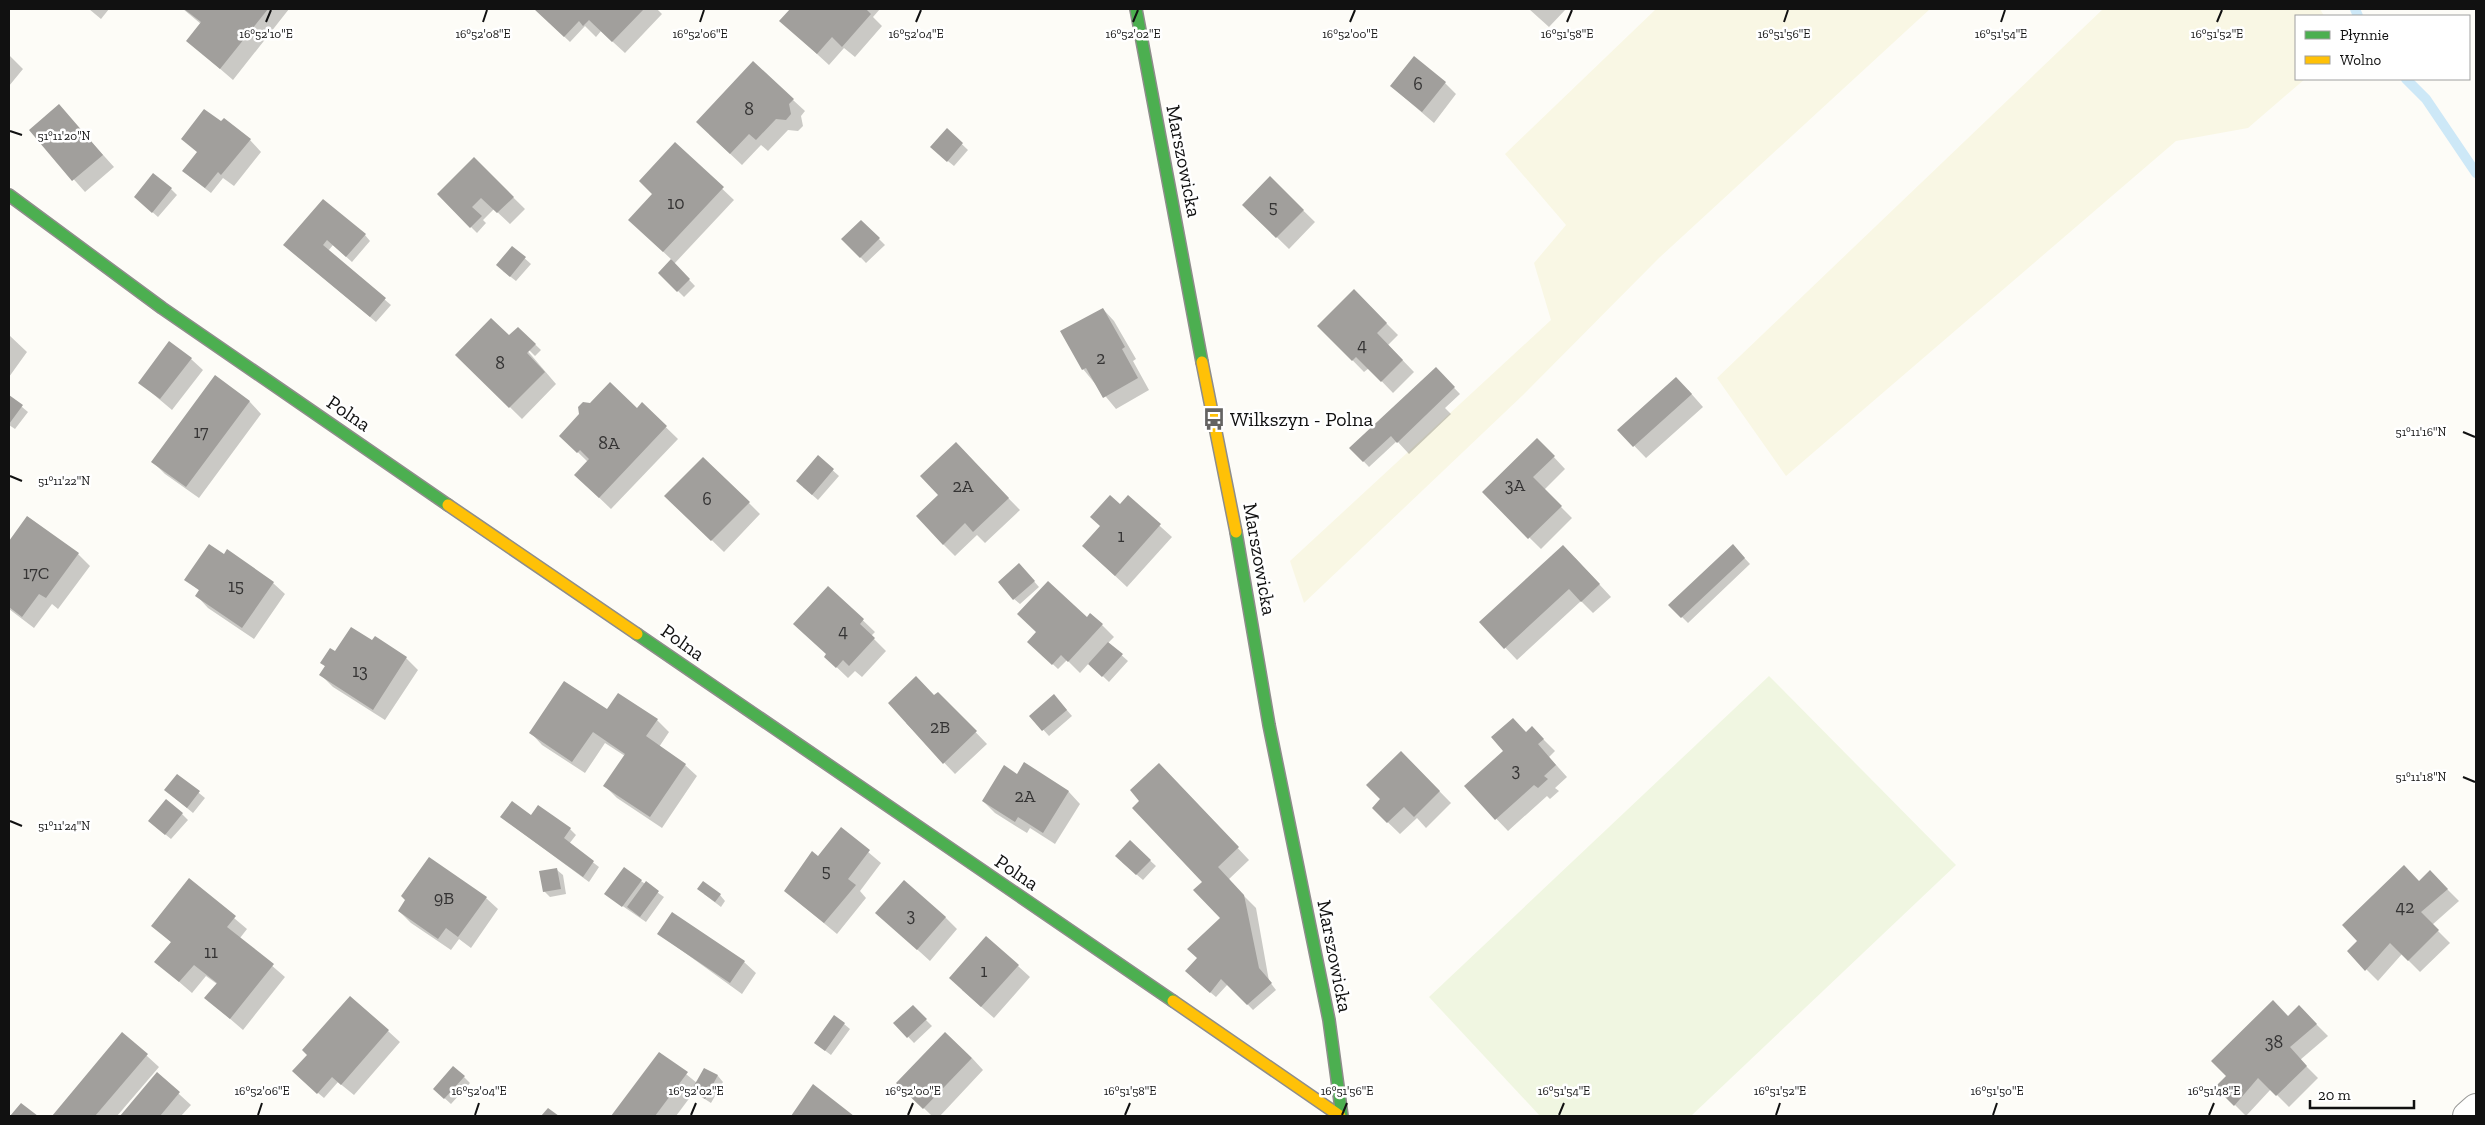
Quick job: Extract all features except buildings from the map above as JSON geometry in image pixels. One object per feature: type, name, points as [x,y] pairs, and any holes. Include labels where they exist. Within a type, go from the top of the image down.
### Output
[{"type":"street","name":"Marszowicka","points":[[1136,9],[1206,385],[1227,478],[1269,724],[1329,1020],[1341,1116]]},
{"type":"street","name":"Polna","points":[[9,195],[170,313],[1341,1116]]},
{"type":"shaded area","points":[[1656,9],[1930,9],[1659,258],[1523,395],[1304,603],[1290,561],[1551,320],[1534,263],[1566,225],[1505,154]]},
{"type":"shaded area","points":[[2103,9],[2320,9],[2323,15],[2295,15],[2295,80],[2304,80],[2248,128],[2176,141],[1786,476],[1717,378]]},
{"type":"green space","points":[[1769,676],[1956,865],[1691,1116],[1540,1116],[1429,997]]},
{"type":"waterway","points":[[2355,9],[2358,15]]},
{"type":"waterway","points":[[2407,80],[2426,99],[2476,173]]},
{"type":"traffic: fast","points":[[1136,9],[1202,362]]},
{"type":"traffic: fast","points":[[9,195],[162,308],[448,505]]},
{"type":"traffic: fast","points":[[1236,532],[1269,725],[1329,1020],[1342,1116]]},
{"type":"traffic: fast","points":[[637,634],[1173,1001]]},
{"type":"traffic: slow","points":[[1202,362],[1236,532]]},
{"type":"traffic: slow","points":[[448,505],[637,634]]},
{"type":"traffic: slow","points":[[1173,1001],[1340,1116]]},
{"type":"place","name":"Wilkszyn - Polna","points":[[1214,419]]}]
